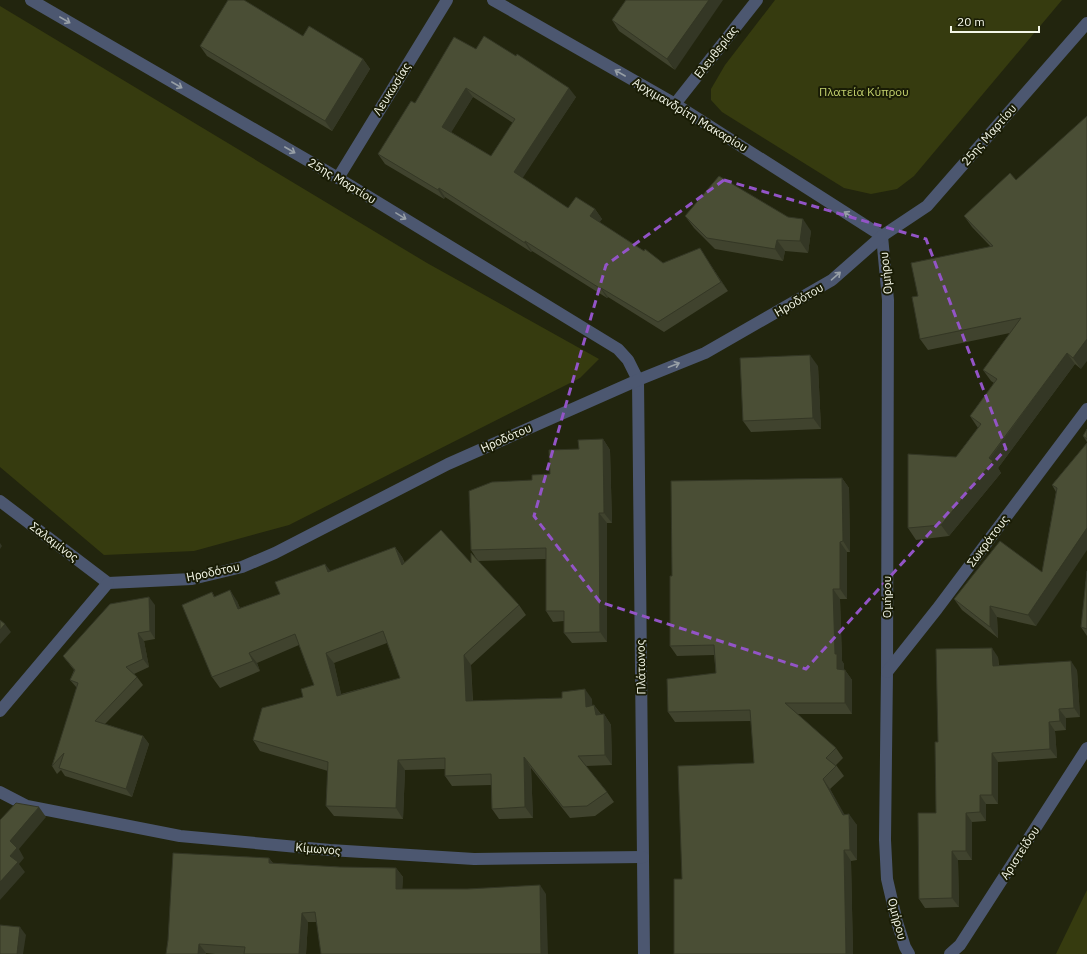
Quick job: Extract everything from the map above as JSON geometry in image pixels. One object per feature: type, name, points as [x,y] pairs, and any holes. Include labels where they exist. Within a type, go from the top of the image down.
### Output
[{"type":"street","name":"25ης Μαρτίου","points":[[31,0],[338,178],[618,349],[628,360],[638,380]]},
{"type":"street","name":"Λευκωσίας","points":[[338,178],[447,0]]},
{"type":"street","name":"Αρχιμανδρίτη Μακαρίου","points":[[493,0],[675,104],[882,236]]},
{"type":"street","name":"Ελευθερίας","points":[[675,104],[758,0]]},
{"type":"street","name":"25ης Μαρτίου","points":[[882,236],[926,206],[1087,23]]},
{"type":"street","name":"Ηροδότου","points":[[108,583],[192,579],[242,567],[275,553],[448,464],[638,380],[705,353],[832,280],[882,236]]},
{"type":"street","name":"Ομήρου","points":[[882,236],[888,300],[885,840],[887,879],[897,922],[905,947],[909,954]]},
{"type":"street","name":"Πλάτωνος","points":[[638,380],[644,954]]},
{"type":"street","name":"Σωκράτους","points":[[887,672],[937,610],[1087,409]]},
{"type":"street","name":"Σαλαμίνος","points":[[0,501],[108,583]]},
{"type":"street","points":[[0,711],[108,583]]},
{"type":"street","name":"Αριστείδου","points":[[950,954],[960,945],[1087,748]]},
{"type":"street","name":"Κίμωνος","points":[[0,792],[27,806],[188,837],[330,850],[474,859],[643,857]]},
{"type":"highlighted area","points":[[724,180],[926,239],[1006,449],[806,669],[600,602],[534,516],[606,265]]},
{"type":"green space","name":"Πλατεία Κύπρου","points":[[775,0],[1062,0],[914,176],[897,189],[871,194],[844,188],[722,112],[711,100],[711,89],[725,65]]},
{"type":"green space","points":[[0,6],[427,263],[599,359],[580,378],[289,525],[194,551],[104,555],[0,467]]},
{"type":"green space","points":[[1087,890],[1087,954],[1056,954]]},
{"type":"building","points":[[228,0],[244,0],[303,36],[309,26],[363,59],[325,121],[200,46]]},
{"type":"building","points":[[626,0],[709,0],[667,59],[612,20]]},
{"type":"building","points":[[484,36],[516,56],[517,54],[569,88],[514,172],[568,208],[576,197],[595,209],[590,216],[644,251],[645,249],[663,263],[700,248],[721,282],[658,322],[601,289],[525,241],[525,243],[439,188],[438,190],[378,154],[411,101],[415,103],[454,37],[476,49]],"holes":[[[466,88],[515,119],[491,156],[442,127]]]},
{"type":"building","points":[[1087,116],[1087,339],[1073,358],[1067,353],[989,458],[993,461],[941,525],[908,528],[908,454],[956,457],[981,424],[970,416],[997,379],[983,370],[1021,318],[920,339],[912,297],[918,296],[911,263],[993,246],[964,216],[1010,173],[1016,180]]},
{"type":"building","points":[[719,176],[788,217],[803,219],[800,241],[777,240],[775,249],[707,238],[685,216]]},
{"type":"building","points":[[810,355],[813,418],[743,421],[740,358]]},
{"type":"building","points":[[1087,429],[1087,439],[1083,436]]},
{"type":"building","points":[[603,439],[604,513],[599,513],[600,632],[564,633],[564,611],[546,611],[546,548],[471,550],[469,491],[492,482],[532,480],[532,475],[550,474],[549,450],[579,449],[578,440]]},
{"type":"building","points":[[1087,443],[1087,528],[1028,615],[990,606],[990,627],[954,599],[1000,541],[1042,572],[1057,488],[1052,485]]},
{"type":"building","points":[[842,478],[843,541],[840,542],[840,589],[833,589],[835,654],[837,654],[837,669],[845,670],[845,703],[785,703],[836,748],[826,758],[836,766],[823,779],[843,815],[849,814],[850,850],[844,850],[846,954],[674,954],[674,879],[682,879],[678,766],[754,763],[750,710],[668,712],[667,679],[716,673],[714,645],[670,646],[670,576],[672,576],[671,481]]},
{"type":"building","points":[[441,530],[471,563],[471,553],[519,605],[464,655],[466,701],[562,698],[562,692],[585,689],[586,707],[594,705],[596,715],[604,714],[605,755],[578,756],[607,792],[587,806],[563,807],[524,757],[525,807],[492,809],[491,774],[445,776],[445,758],[398,760],[396,808],[326,806],[328,762],[253,740],[262,708],[303,697],[301,689],[314,685],[295,634],[249,653],[253,661],[212,677],[182,605],[212,592],[214,597],[230,590],[238,609],[280,594],[275,582],[325,564],[328,572],[395,547],[402,565]],"holes":[[[383,631],[400,678],[337,696],[326,653]]]},
{"type":"building","points":[[1087,571],[1087,629],[1081,627]]},
{"type":"building","points":[[149,597],[150,631],[138,633],[143,659],[126,667],[137,677],[95,721],[143,736],[126,789],[59,768],[64,753],[52,766],[78,683],[70,680],[75,670],[63,656],[110,604]]},
{"type":"building","points":[[0,620],[5,624],[0,630]]},
{"type":"building","points":[[992,648],[993,666],[1071,661],[1074,708],[1059,709],[1060,721],[1049,722],[1050,749],[992,753],[992,795],[980,795],[980,812],[966,813],[966,851],[952,851],[952,898],[919,899],[918,813],[936,813],[935,742],[938,742],[936,649]]},
{"type":"building","points":[[16,803],[39,807],[10,841],[17,848],[10,856],[18,862],[0,882],[0,820]]},
{"type":"building","points":[[173,853],[269,858],[269,863],[340,867],[396,868],[396,889],[467,889],[540,885],[541,954],[321,954],[315,912],[302,913],[299,954],[244,954],[245,947],[199,944],[198,954],[166,954]]},
{"type":"building","points":[[0,925],[20,927],[17,954],[0,954]]}]
